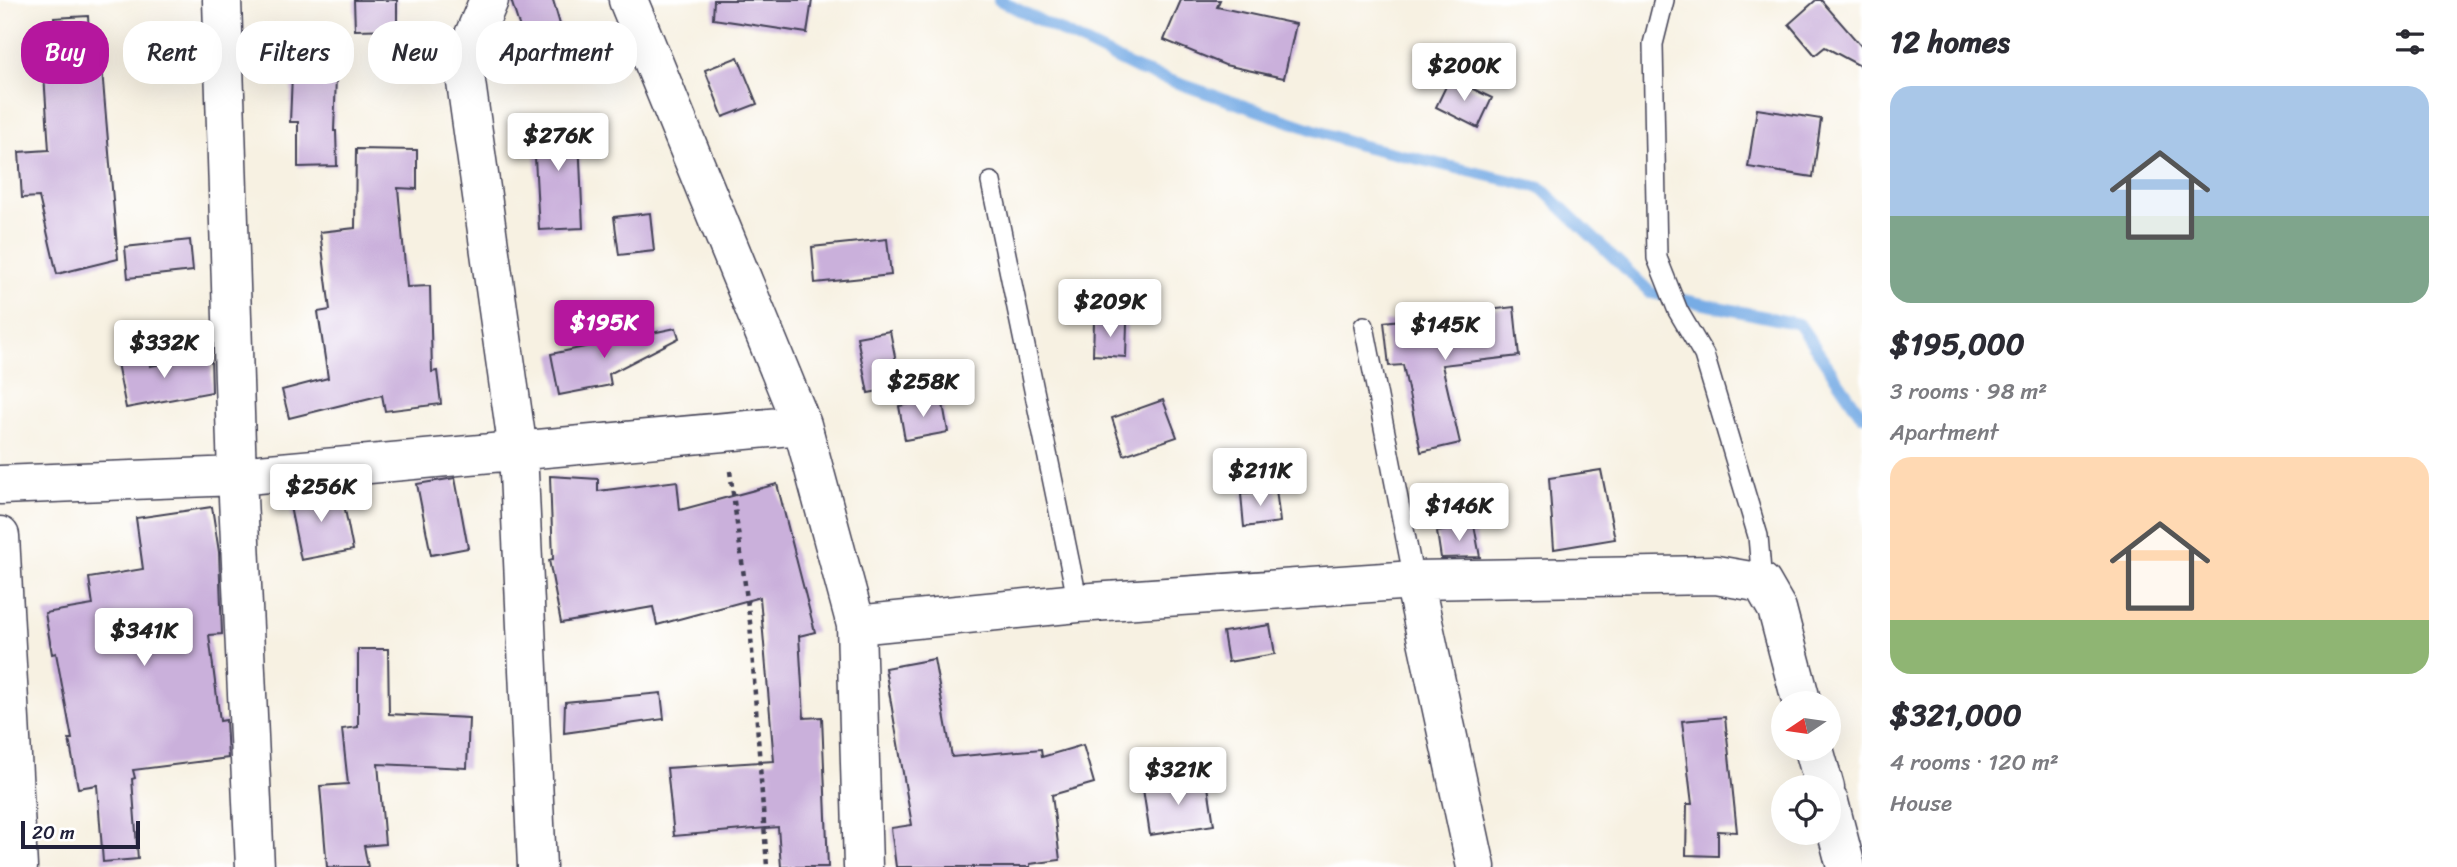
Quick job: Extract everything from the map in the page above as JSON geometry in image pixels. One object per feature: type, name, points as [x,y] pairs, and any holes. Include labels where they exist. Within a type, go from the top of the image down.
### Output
[{"type":"street","points":[[222,0],[237,476],[255,867]]},
{"type":"street","points":[[489,0],[463,61],[518,451],[537,867]]},
{"type":"street","points":[[628,0],[802,425],[856,625],[863,867]]},
{"type":"street","points":[[0,485],[237,476],[802,425]]},
{"type":"street","points":[[0,536],[18,867]]},
{"type":"street","points":[[856,625],[1078,603],[1413,580],[1716,575],[1762,583],[1777,609],[1799,691]]},
{"type":"street","points":[[1413,580],[1476,867]]},
{"type":"street","points":[[1840,845],[1846,867]]},
{"type":"lane","points":[[1664,0],[1653,44],[1657,258],[1678,311],[1703,355],[1758,536],[1762,583]]},
{"type":"lane","points":[[990,182],[1078,603]]},
{"type":"lane","points":[[1364,327],[1413,580]]},
{"type":"path","points":[[725,432],[750,622],[767,867]]},
{"type":"building","points":[[354,0],[397,0],[397,21],[368,21],[368,30],[355,30]]},
{"type":"building","points":[[511,0],[553,0],[559,21],[518,21]]},
{"type":"building","points":[[714,0],[812,0],[807,33],[713,19]]},
{"type":"building","points":[[1181,0],[1220,0],[1217,7],[1296,24],[1284,78],[1225,65],[1164,40]]},
{"type":"building","points":[[1816,0],[1821,0],[1862,47],[1862,67],[1825,47],[1815,55],[1789,24]]},
{"type":"building","points":[[88,16],[88,21],[54,21],[54,18]]},
{"type":"building","points":[[738,57],[757,104],[723,117],[705,70]]},
{"type":"building","points":[[1450,78],[1492,98],[1478,128],[1436,107]]},
{"type":"building","points":[[45,84],[103,84],[118,259],[57,274],[39,197],[22,198],[19,152],[49,150]]},
{"type":"building","points":[[292,84],[336,84],[334,131],[337,166],[298,167],[298,122],[290,122]]},
{"type":"building","points":[[1757,109],[1821,119],[1813,177],[1748,167]]},
{"type":"building","points":[[578,115],[583,228],[539,230],[533,121]]},
{"type":"building","points":[[356,149],[417,150],[417,189],[398,188],[407,287],[430,286],[432,372],[437,371],[441,404],[385,411],[382,395],[289,418],[282,390],[328,378],[318,312],[330,310],[320,232],[355,228]]},
{"type":"building","points":[[650,213],[654,251],[619,255],[614,217]]},
{"type":"building","points":[[887,239],[891,275],[815,283],[812,247]]},
{"type":"building","points":[[190,240],[193,271],[128,278],[125,247]]},
{"type":"building","points":[[1514,307],[1519,356],[1442,365],[1460,443],[1421,452],[1403,365],[1389,366],[1384,322]]},
{"type":"building","points":[[1094,322],[1127,323],[1126,357],[1093,355]]},
{"type":"building","points":[[676,328],[679,338],[609,374],[611,385],[559,395],[551,354]]},
{"type":"building","points":[[890,331],[901,387],[868,393],[857,337]]},
{"type":"building","points":[[211,355],[212,392],[126,408],[117,363],[149,357],[150,366]]},
{"type":"building","points":[[942,398],[948,432],[905,440],[899,406]]},
{"type":"building","points":[[1163,400],[1177,437],[1124,455],[1112,418]]},
{"type":"building","points":[[1601,470],[1615,539],[1554,549],[1549,478]]},
{"type":"building","points":[[550,476],[598,479],[598,491],[677,481],[680,510],[777,484],[815,632],[799,636],[804,718],[822,717],[828,867],[781,867],[778,827],[674,836],[667,768],[774,761],[760,597],[657,625],[653,607],[561,623],[549,560],[553,559]]},
{"type":"building","points":[[455,478],[468,548],[431,555],[417,484]]},
{"type":"building","points":[[341,489],[353,550],[301,560],[288,497]]},
{"type":"building","points":[[1276,489],[1280,522],[1244,527],[1241,494]]},
{"type":"building","points":[[212,507],[219,552],[222,634],[209,635],[220,721],[226,720],[228,758],[133,770],[138,859],[103,862],[97,785],[78,788],[56,653],[52,654],[45,613],[93,605],[89,578],[143,569],[136,518]]},
{"type":"building","points":[[1474,525],[1480,557],[1441,558],[1437,532]]},
{"type":"building","points":[[1270,625],[1275,654],[1228,662],[1223,632]]},
{"type":"building","points":[[358,649],[388,649],[389,714],[469,718],[467,768],[378,764],[385,844],[364,846],[368,867],[327,867],[320,786],[348,784],[342,729],[358,727]]},
{"type":"building","points":[[934,659],[952,757],[1041,749],[1042,757],[1083,745],[1094,783],[1052,795],[1060,860],[1030,864],[1030,867],[896,867],[891,828],[912,825],[885,668]]},
{"type":"building","points":[[661,693],[664,719],[564,733],[565,702]]},
{"type":"building","points":[[1725,717],[1737,832],[1718,831],[1718,856],[1686,855],[1687,804],[1692,804],[1682,721]]},
{"type":"building","points":[[1207,780],[1214,825],[1150,835],[1143,789]]},
{"type":"waterway","points":[[999,0],[1137,69],[1355,144],[1541,188],[1651,293],[1799,324],[1862,416]]}]
